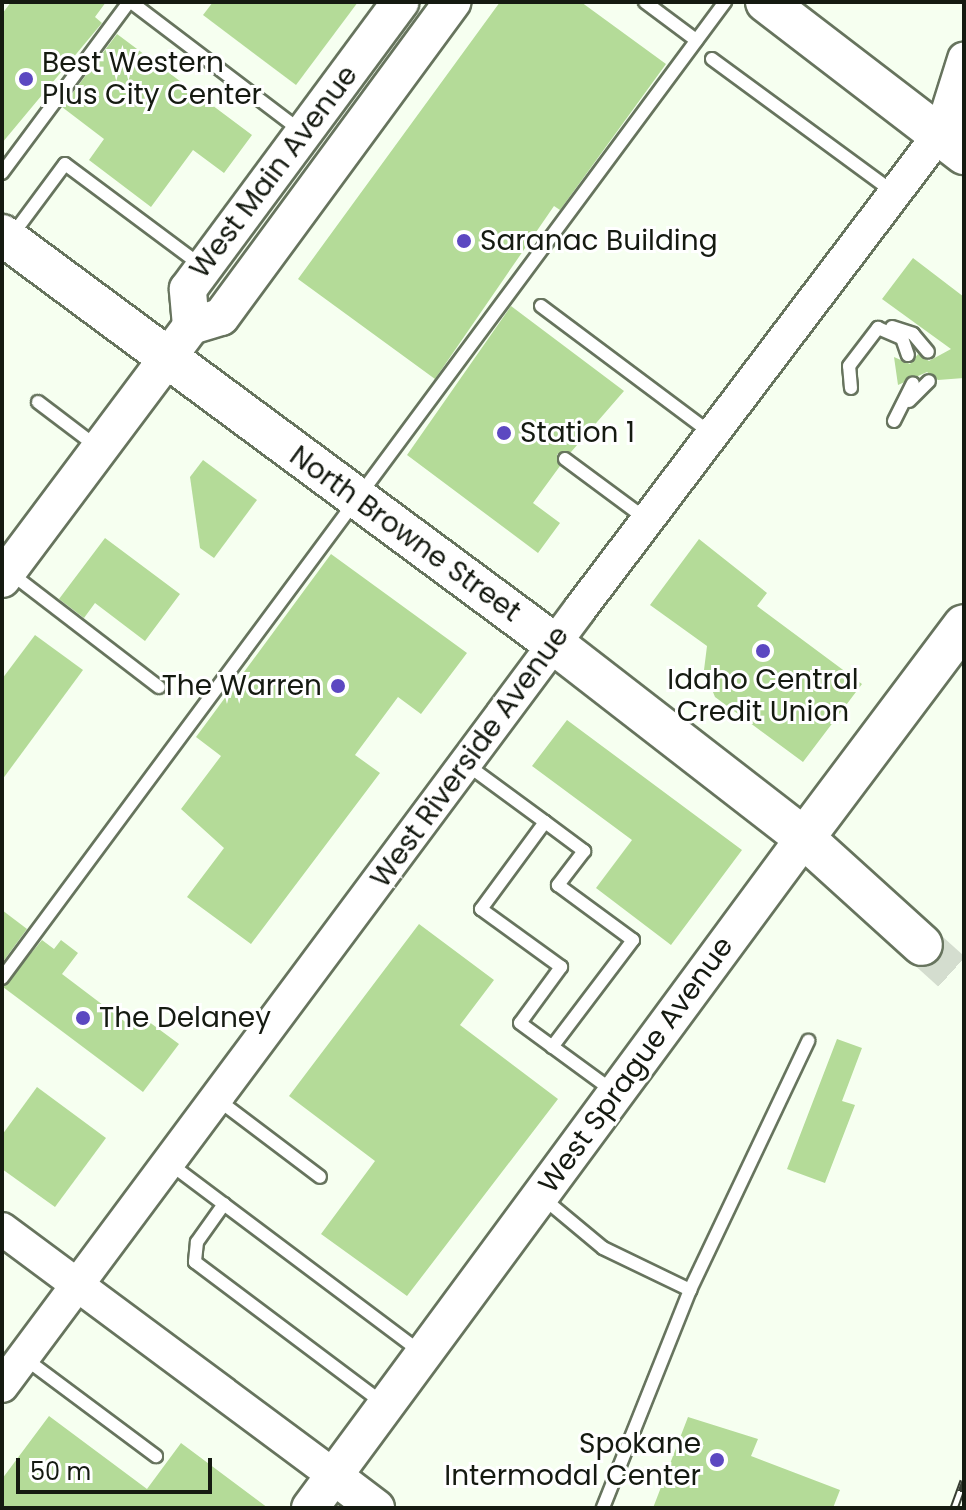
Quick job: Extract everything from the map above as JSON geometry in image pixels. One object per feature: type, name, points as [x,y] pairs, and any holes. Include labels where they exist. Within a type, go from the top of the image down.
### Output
[{"type":"main road","name":"West Main Avenue","points":[[191,326],[188,289],[400,2]]},
{"type":"main road","points":[[5,575],[191,326],[221,317],[452,2]]},
{"type":"main road","points":[[766,2],[956,134]]},
{"type":"main road","name":"North Browne Street","points":[[5,238],[553,643],[804,838],[922,945]]},
{"type":"main road","name":"West Sprague Avenue","points":[[310,1508],[964,625]]},
{"type":"main road","points":[[334,1476],[376,1508]]},
{"type":"street","name":"West Riverside Avenue","points":[[2,1386],[553,643],[895,193],[956,134],[964,59]]},
{"type":"street","points":[[2,1229],[334,1476]]},
{"type":"lane","points":[[2,173],[130,2],[304,133]]},
{"type":"lane","points":[[2,978],[725,2]]},
{"type":"lane","points":[[652,4],[696,40]]},
{"type":"lane","points":[[712,59],[895,193]]},
{"type":"lane","points":[[5,238],[65,164],[203,268]]},
{"type":"lane","points":[[541,306],[713,434]]},
{"type":"lane","points":[[885,327],[913,334],[928,352]]},
{"type":"lane","points":[[885,327],[902,338],[908,355]]},
{"type":"lane","points":[[851,388],[849,366],[885,327]]},
{"type":"lane","points":[[894,421],[929,381]]},
{"type":"lane","points":[[908,403],[913,383]]},
{"type":"lane","points":[[38,402],[100,449]]},
{"type":"lane","points":[[565,459],[647,520]]},
{"type":"lane","points":[[5,575],[159,687]]},
{"type":"lane","points":[[465,763],[584,851],[558,885],[633,940],[552,1047]]},
{"type":"lane","points":[[545,822],[481,909],[561,967],[520,1023],[616,1093]]},
{"type":"lane","points":[[603,1508],[690,1290],[808,1041]]},
{"type":"lane","points":[[217,1098],[320,1177]]},
{"type":"lane","points":[[169,1163],[424,1354]]},
{"type":"lane","points":[[540,1196],[603,1248],[690,1290]]},
{"type":"lane","points":[[224,1204],[197,1242],[195,1262],[386,1405]]},
{"type":"lane","points":[[23,1357],[156,1456]]},
{"type":"building","name":"Best Western Plus City Center","points":[[11,2],[106,2],[95,17],[102,23],[2,143],[2,14]]},
{"type":"building","points":[[213,2],[358,2],[296,85],[203,15]]},
{"type":"building","points":[[500,2],[581,2],[666,64],[560,210],[554,206],[435,379],[298,279]]},
{"type":"building","points":[[117,34],[252,135],[224,173],[193,150],[151,207],[89,160],[104,139],[62,107]]},
{"type":"building","points":[[913,258],[964,297],[964,378],[938,380],[927,372],[898,385],[894,357],[910,364],[918,354],[929,361],[951,349],[882,299]]},
{"type":"building","name":"Station 1","points":[[511,306],[624,391],[571,452],[557,454],[560,466],[533,503],[560,523],[538,553],[407,455]]},
{"type":"building","points":[[203,460],[257,500],[214,558],[200,548],[190,477]]},
{"type":"building","points":[[105,538],[180,594],[145,641],[95,603],[84,618],[59,599]]},
{"type":"building","name":"Idaho Central Credit Union","points":[[699,539],[767,593],[757,606],[862,684],[803,762],[715,697],[704,670],[707,646],[650,605]]},
{"type":"building","name":"The Warren","points":[[331,554],[467,653],[421,714],[398,697],[355,755],[380,773],[251,944],[187,897],[224,848],[181,809],[221,756],[196,737]]},
{"type":"building","points":[[35,635],[83,670],[2,780],[2,679]]},
{"type":"building","points":[[567,720],[742,850],[671,945],[596,888],[632,840],[532,766]]},
{"type":"building","points":[[2,910],[27,929],[2,963]]},
{"type":"building","points":[[419,924],[494,980],[460,1025],[558,1099],[407,1296],[321,1234],[375,1161],[289,1096]]},
{"type":"building","name":"The Delaney","points":[[42,940],[54,949],[61,940],[78,953],[62,974],[128,1024],[137,1013],[179,1044],[143,1092],[3,987]]},
{"type":"building","points":[[837,1039],[862,1048],[842,1101],[855,1105],[825,1183],[787,1169]]},
{"type":"building","points":[[37,1087],[106,1138],[55,1207],[2,1169],[2,1135]]},
{"type":"building","points":[[49,1416],[147,1489],[181,1443],[268,1508],[2,1508],[2,1479]]},
{"type":"building","name":"Spokane Intermodal Center","points":[[688,1417],[758,1439],[751,1456],[840,1490],[833,1508],[653,1508]]},
{"type":"tunnel","points":[[922,945],[964,983]]},
{"type":"railway","points":[[954,1508],[964,1481]]},
{"type":"place","name":"Best Western Plus City Center","points":[[26,79]]},
{"type":"place","name":"Saranac Building","points":[[464,241]]},
{"type":"place","name":"Station 1","points":[[504,433]]},
{"type":"place","name":"Idaho Central Credit Union","points":[[763,651]]},
{"type":"place","name":"The Warren","points":[[338,686]]},
{"type":"place","name":"The Delaney","points":[[83,1018]]},
{"type":"place","name":"Spokane Intermodal Center","points":[[717,1460]]}]
